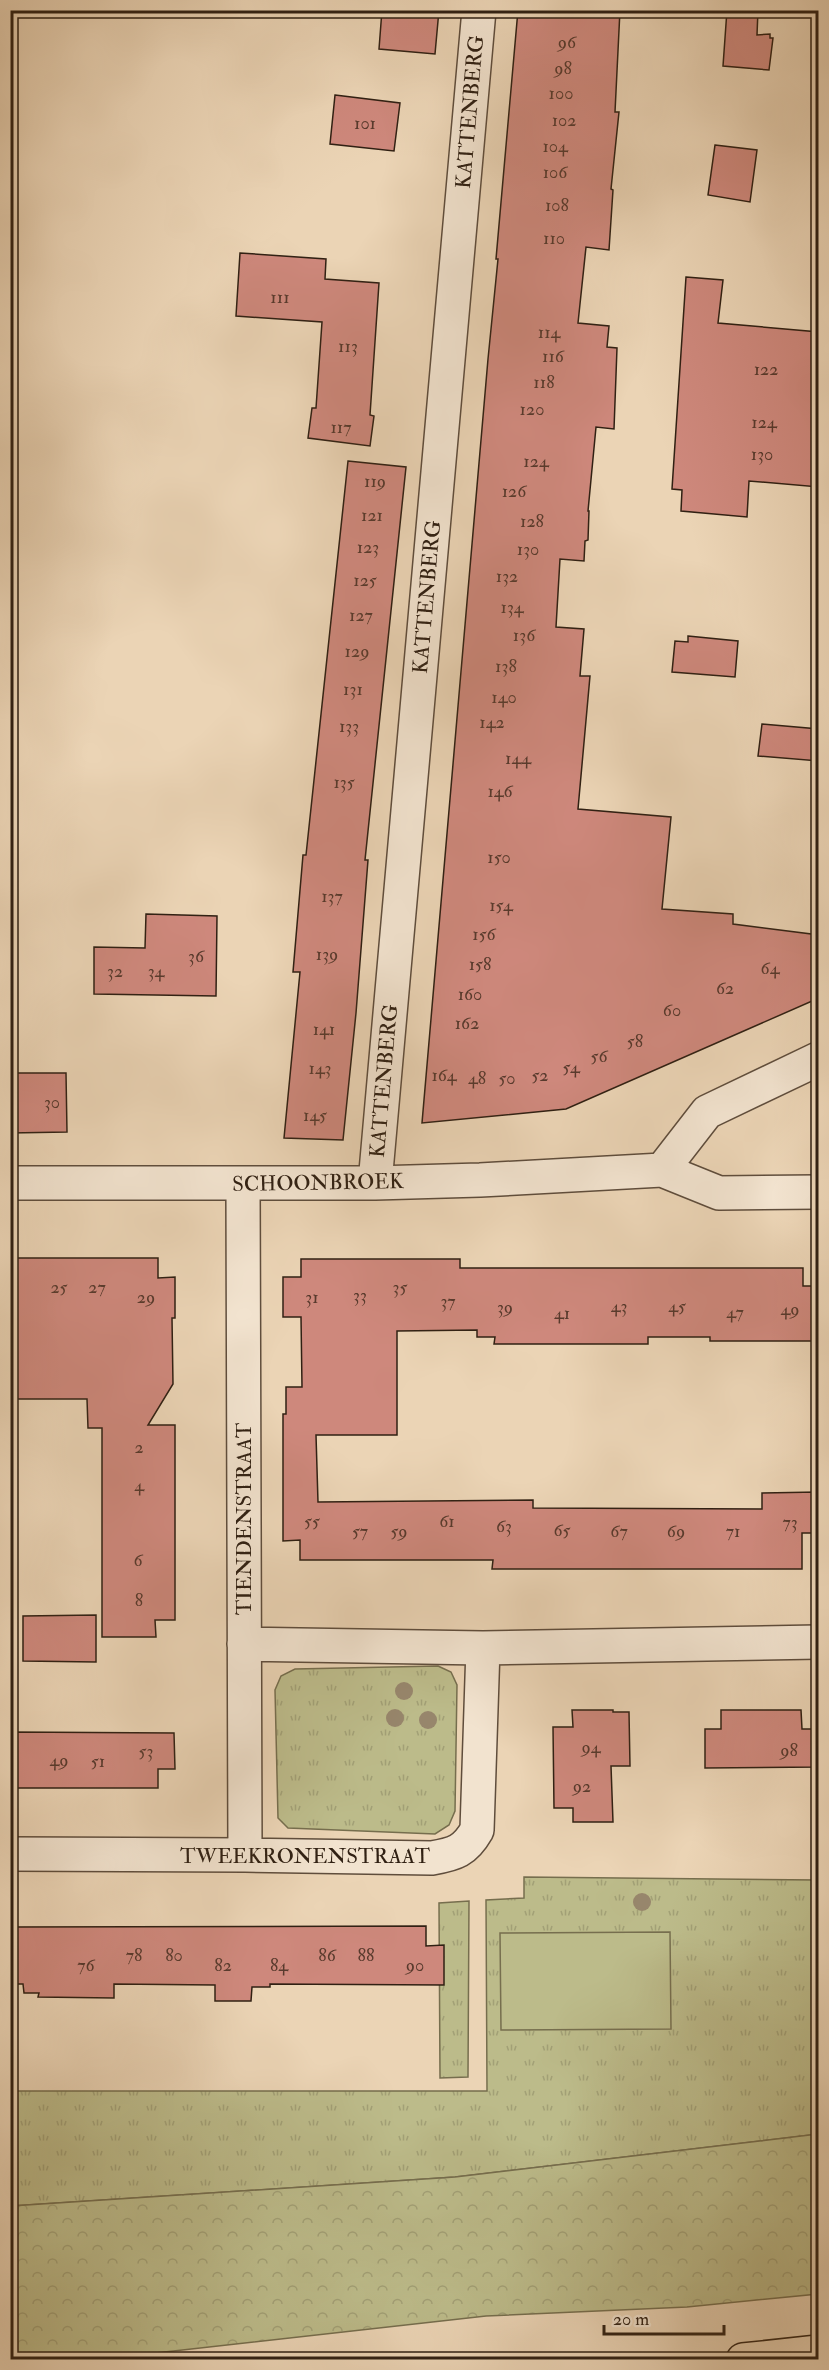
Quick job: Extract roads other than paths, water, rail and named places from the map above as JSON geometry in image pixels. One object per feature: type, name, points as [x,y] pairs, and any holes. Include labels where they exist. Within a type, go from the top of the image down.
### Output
[{"type":"highway","points":[[743,2360],[819,2352]]},
{"type":"street","name":"KATTENBERG","points":[[375,1183],[478,10]]},
{"type":"street","points":[[662,1170],[707,1112],[819,1059]]},
{"type":"street","name":"SCHOONBROEK","points":[[10,1183],[375,1183],[662,1170],[719,1193],[819,1192]]},
{"type":"street","name":"TIENDENSTRAAT","points":[[243,1184],[245,1855]]},
{"type":"street","points":[[244,1644],[483,1648],[819,1642]]},
{"type":"street","name":"TWEEKRONENSTRAAT","points":[[10,1854],[432,1858],[452,1855],[469,1845],[477,1830],[483,1648]]}]
